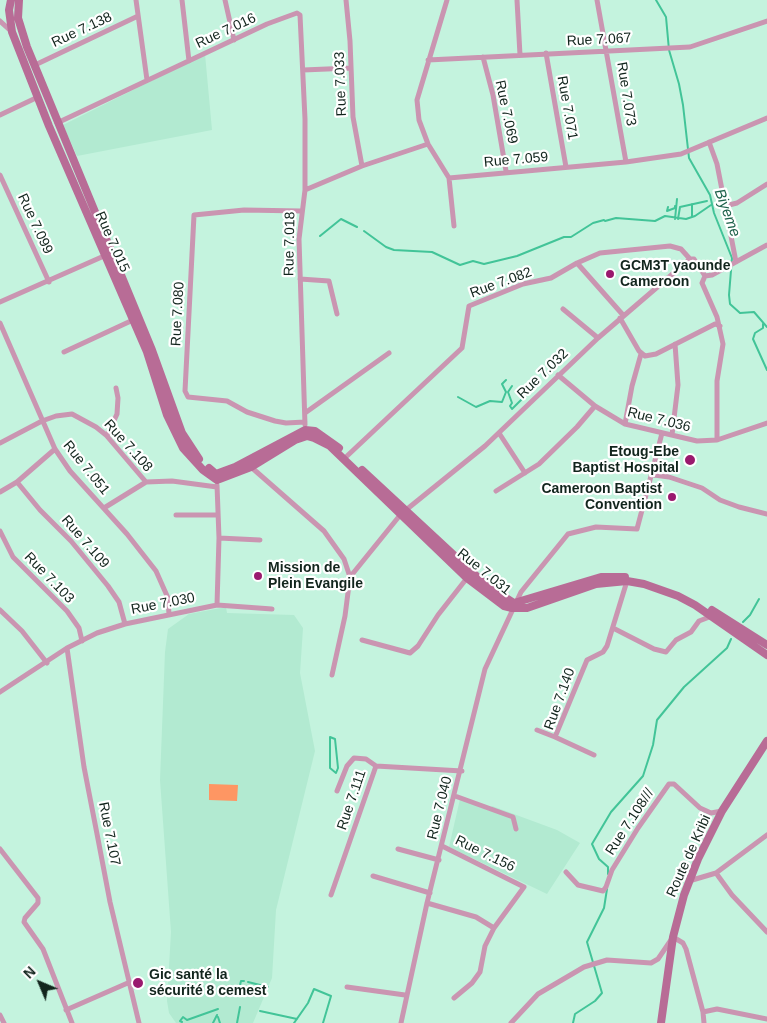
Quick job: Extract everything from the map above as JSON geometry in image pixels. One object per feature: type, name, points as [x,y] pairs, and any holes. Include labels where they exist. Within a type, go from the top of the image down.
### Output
[{"type":"main road","name":"Rue 7.015","points":[[11,0],[9,10],[12,32],[104,256],[133,320],[178,440],[196,463],[217,480]]},
{"type":"main road","name":"Rue 7.015","points":[[19,0],[17,8],[20,28],[57,123],[152,350],[182,434],[194,453],[217,480]]},
{"type":"main road","points":[[217,480],[235,467],[305,426]]},
{"type":"main road","name":"Rue 7.031","points":[[305,426],[331,440],[467,578],[494,600],[527,608],[596,584],[627,581],[644,584],[671,593],[734,627]]},
{"type":"main road","name":"Rue 7.031","points":[[217,480],[251,467],[295,440],[307,436],[314,438],[330,446],[486,585],[513,606]]},
{"type":"main road","name":"Rue 7.031","points":[[513,606],[601,577],[633,578],[652,581],[681,592],[741,632],[767,655]]},
{"type":"main road","name":"Rue 7.031","points":[[741,632],[767,645]]},
{"type":"main road","name":"Route de Kribi","points":[[661,1023],[673,937],[689,881],[722,811],[767,741]]},
{"type":"street","points":[[136,0],[147,80]]},
{"type":"street","points":[[182,0],[189,61]]},
{"type":"street","points":[[225,0],[234,40]]},
{"type":"street","name":"Rue 7.033","points":[[346,0],[353,117],[362,166]]},
{"type":"street","points":[[447,0],[417,100],[419,120],[428,144],[449,178],[454,226]]},
{"type":"street","points":[[517,0],[520,55]]},
{"type":"street","name":"Rue 7.073","points":[[597,0],[626,162]]},
{"type":"street","name":"Rue 7.016","points":[[57,123],[267,24],[298,13],[303,70],[306,146],[305,190]]},
{"type":"street","name":"Rue 7.138","points":[[34,65],[138,16]]},
{"type":"street","points":[[0,21],[12,32]]},
{"type":"street","name":"Rue 7.067","points":[[428,60],[697,45],[767,21]]},
{"type":"street","name":"Rue 7.071","points":[[546,53],[566,167]]},
{"type":"street","name":"Rue 7.069","points":[[483,57],[494,95],[506,171]]},
{"type":"street","points":[[303,70],[351,68]]},
{"type":"street","points":[[0,115],[38,97]]},
{"type":"street","name":"Rue 7.059","points":[[449,178],[506,171],[626,162],[681,154],[767,118]]},
{"type":"street","points":[[709,142],[717,164],[736,262]]},
{"type":"street","points":[[305,190],[362,166],[428,144]]},
{"type":"street","name":"Rue 7.099","points":[[0,175],[49,282]]},
{"type":"street","points":[[725,206],[737,203],[767,184]]},
{"type":"street","name":"Rue 7.018","points":[[305,190],[299,239],[305,426]]},
{"type":"street","name":"Rue 7.080","points":[[301,211],[244,210],[194,215],[185,392],[188,398],[227,401],[247,412],[275,421],[305,426]]},
{"type":"street","points":[[705,276],[712,276],[767,245]]},
{"type":"street","points":[[625,424],[632,386],[642,354],[622,316],[577,263],[600,253],[670,246],[681,249],[690,259],[694,259],[705,276]]},
{"type":"street","points":[[0,302],[49,282],[104,256]]},
{"type":"street","name":"Rue 7.032","points":[[350,577],[404,513],[499,433],[622,316],[690,259]]},
{"type":"street","name":"Rue 7.082","points":[[346,456],[462,348],[469,306],[523,284],[551,278],[577,263]]},
{"type":"street","points":[[705,276],[702,282],[720,326],[723,344],[717,381],[717,440]]},
{"type":"street","points":[[300,279],[329,281],[337,314]]},
{"type":"street","points":[[563,308],[598,338]]},
{"type":"street","points":[[64,352],[133,320]]},
{"type":"street","name":"Rue 7.051","points":[[0,323],[55,449],[70,471],[104,508],[156,571],[168,598],[169,614]]},
{"type":"street","points":[[642,354],[645,356],[656,354],[715,324],[720,326]]},
{"type":"street","points":[[672,435],[678,385],[675,344]]},
{"type":"street","points":[[305,413],[389,353]]},
{"type":"street","name":"Rue 7.036","points":[[558,375],[596,406],[625,424],[697,442],[717,440],[767,423]]},
{"type":"street","points":[[107,436],[117,414],[118,398],[116,388]]},
{"type":"street","points":[[496,491],[525,473],[555,448],[596,406]]},
{"type":"street","name":"Rue 7.108","points":[[0,442],[42,421],[56,416],[72,414],[96,427],[107,436],[146,482],[217,480]]},
{"type":"street","points":[[499,433],[525,473]]},
{"type":"street","points":[[662,433],[652,476],[669,477],[702,488],[720,500],[767,514]]},
{"type":"street","points":[[0,492],[17,482],[55,449]]},
{"type":"street","points":[[251,467],[324,531],[344,559],[350,577],[345,616],[332,675]]},
{"type":"street","name":"Rue 7.040","points":[[401,1023],[427,903],[462,771],[485,669],[513,606],[568,534],[596,527],[637,529],[652,476]]},
{"type":"street","points":[[217,480],[220,538],[218,605]]},
{"type":"street","name":"Rue 7.109","points":[[17,482],[40,510],[71,541],[108,586],[119,602],[125,624]]},
{"type":"street","points":[[104,508],[146,482]]},
{"type":"street","points":[[176,515],[218,515]]},
{"type":"street","name":"Rue 7.103","points":[[0,531],[16,560],[67,611],[79,628],[82,640]]},
{"type":"street","points":[[220,538],[260,540]]},
{"type":"street","points":[[362,640],[410,653],[418,646],[438,615],[467,578]]},
{"type":"street","name":"Rue 7.140","points":[[594,755],[555,737],[587,660],[603,652],[613,628],[627,581]]},
{"type":"street","name":"Rue 7.030","points":[[1,688],[82,640],[125,624],[218,605],[272,609]]},
{"type":"street","points":[[0,610],[22,631],[47,662]]},
{"type":"street","points":[[613,628],[654,649],[666,652],[676,640],[692,632],[699,622],[712,616]]},
{"type":"street","name":"Rue 7.107","points":[[67,648],[84,767],[110,902],[139,1023]]},
{"type":"street","points":[[537,730],[555,737]]},
{"type":"street","points":[[337,791],[347,766],[354,758],[366,759],[376,766]]},
{"type":"street","name":"Rue 7.111","points":[[331,895],[376,766],[462,771]]},
{"type":"street","name":"Rue 7.108///","points":[[566,872],[578,884],[602,891],[606,887],[612,870],[632,836],[669,784],[674,784],[700,808],[710,813],[722,811]]},
{"type":"street","points":[[455,796],[514,817],[516,829]]},
{"type":"street","points":[[689,881],[716,873],[767,835]]},
{"type":"street","name":"Rue 7.156","points":[[442,846],[524,887],[494,928]]},
{"type":"street","points":[[0,849],[38,898],[38,903],[25,918],[24,922],[43,949],[72,1023]]},
{"type":"street","points":[[398,849],[439,860]]},
{"type":"street","points":[[716,873],[732,895],[767,932]]},
{"type":"street","points":[[372,876],[430,893]]},
{"type":"street","points":[[427,903],[476,917],[494,928],[485,946],[480,972],[468,987],[454,998]]},
{"type":"street","points":[[511,1023],[538,994],[584,967],[607,960],[631,964],[651,963],[658,959],[673,937],[682,943],[686,949],[703,1012],[704,1023]]},
{"type":"street","points":[[66,1010],[130,982]]},
{"type":"street","points":[[348,987],[406,995]]},
{"type":"street","points":[[703,1012],[717,1009],[767,1019]]},
{"type":"street","points":[[0,1015],[4,1023]]},
{"type":"shaded area","points":[[205,54],[212,130],[77,156],[63,125]]},
{"type":"shaded area","points":[[226,607],[227,613],[294,615],[303,628],[300,673],[315,751],[276,910],[272,978],[253,1023],[176,1023],[169,1013],[167,1001],[171,932],[160,780],[165,652],[168,629],[189,614]]},
{"type":"shaded area","points":[[209,784],[238,785],[237,801],[209,800]]},
{"type":"shaded area","points":[[460,799],[490,811],[492,806],[557,830],[580,843],[547,894],[449,847]]},
{"type":"waterway","name":"Biyeme","points":[[656,0],[666,17],[669,50],[683,105],[689,158],[710,195],[714,213],[732,258],[730,304],[740,313],[754,312],[767,327]]},
{"type":"waterway","points":[[675,219],[677,199]]},
{"type":"waterway","points":[[678,219],[680,207],[707,201]]},
{"type":"waterway","points":[[692,204],[692,217]]},
{"type":"waterway","points":[[605,221],[616,218],[655,221],[665,216],[686,219],[695,216],[711,205]]},
{"type":"waterway","points":[[668,207],[667,211],[675,208],[675,206]]},
{"type":"waterway","points":[[320,236],[341,219],[357,227]]},
{"type":"waterway","points":[[364,231],[386,247],[394,250],[432,252],[460,265],[473,261],[484,264],[517,256],[564,237],[571,237],[593,223],[604,220]]},
{"type":"waterway","points":[[763,324],[763,328],[755,333],[753,339],[767,370]]},
{"type":"waterway","points":[[458,397],[476,407],[490,401],[502,402],[506,392],[502,384],[506,380]]},
{"type":"waterway","points":[[512,386],[508,392],[512,409],[522,399]]},
{"type":"waterway","points":[[743,622],[750,615],[759,599]]},
{"type":"waterway","points":[[608,874],[608,867],[599,859],[592,844],[611,812],[643,776],[653,745],[657,720],[684,687],[727,648],[731,639]]},
{"type":"waterway","points":[[330,737],[335,739],[338,768],[336,773],[330,768],[330,737]]},
{"type":"waterway","points":[[573,1023],[575,1014],[595,1001],[602,993],[587,942],[604,908],[607,889]]},
{"type":"waterway","points":[[238,993],[241,981],[244,981]]},
{"type":"waterway","points":[[248,982],[268,987]]},
{"type":"waterway","points":[[314,989],[331,996],[323,1023]]},
{"type":"waterway","points":[[294,1023],[308,1003],[314,989]]},
{"type":"waterway","points":[[237,1023],[240,1007]]},
{"type":"waterway","points":[[182,1022],[180,1021],[183,1017],[187,1020],[218,1009]]},
{"type":"waterway","points":[[260,1011],[297,1019]]},
{"type":"waterway","points":[[213,1023],[217,1015]]},
{"type":"waterway","points":[[218,1017],[220,1023]]},
{"type":"place","name":"GCM3T yaounde Cameroon","points":[[610,274]]},
{"type":"place","name":"Etoug-Ebe Baptist Hospital","points":[[690,460]]},
{"type":"place","name":"Cameroon Baptist Convention","points":[[672,497]]},
{"type":"place","name":"Mission de Plein Evangile","points":[[258,576]]},
{"type":"place","name":"Gic santé la sécurité 8 cemest","points":[[138,983]]}]
